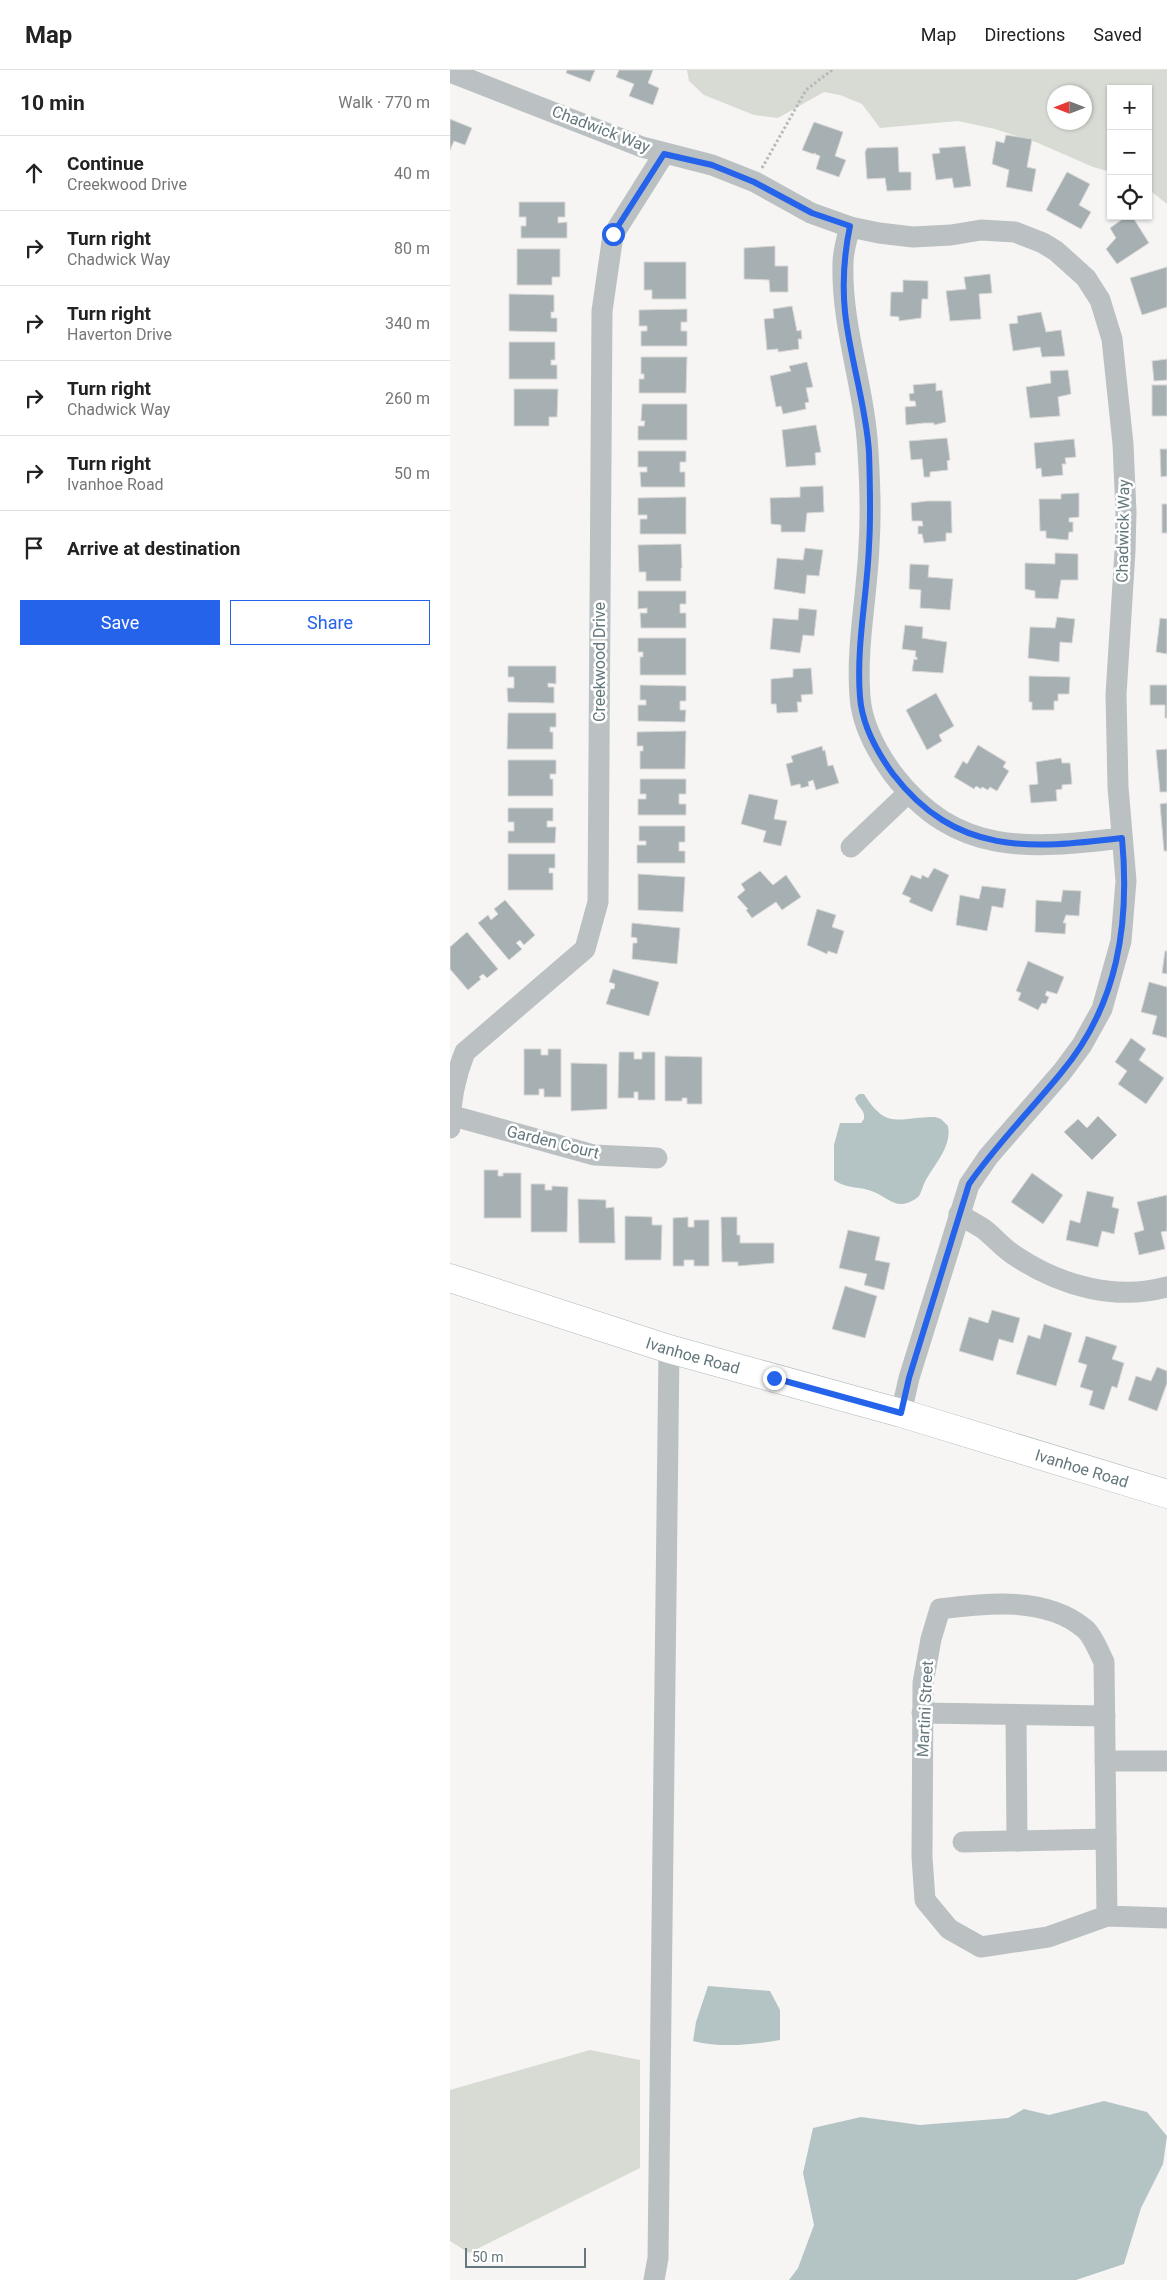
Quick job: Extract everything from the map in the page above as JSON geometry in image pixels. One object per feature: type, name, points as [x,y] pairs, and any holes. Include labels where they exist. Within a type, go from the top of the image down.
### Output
[{"type":"main road","name":"Ivanhoe Road","points":[[450,1278],[668,1349],[901,1413],[1167,1494]]},
{"type":"street","name":"Chadwick Way","points":[[450,72],[664,154],[712,165],[754,182],[812,213],[850,226],[879,233],[913,237],[951,235],[981,230],[1015,232],[1043,243],[1056,251],[1086,278],[1100,300],[1112,339],[1123,444],[1126,512],[1126,551],[1116,695],[1118,787],[1126,881],[1121,941],[1102,1010],[1082,1045],[1062,1072],[988,1157],[969,1184],[958,1214],[901,1413]]},
{"type":"street","name":"Creekwood Drive","points":[[450,1128],[450,1115],[458,1070],[465,1052],[585,949],[598,902],[602,311],[613,234],[664,154]]},
{"type":"street","points":[[850,226],[843,261],[845,312],[860,388],[868,451],[869,546],[858,658],[860,699],[864,718],[873,742],[885,763],[908,793],[924,809],[956,828],[985,839],[1022,846],[1054,846],[1122,838]]},
{"type":"street","points":[[851,847],[908,793]]},
{"type":"street","name":"Garden Court","points":[[450,1115],[594,1155],[657,1158]]},
{"type":"street","points":[[958,1214],[984,1230],[1015,1256],[1059,1280],[1096,1290],[1137,1292],[1167,1287]]},
{"type":"street","points":[[654,2280],[658,2258],[668,1349]]},
{"type":"street","name":"Martini Street","points":[[1107,1916],[1104,1662],[1086,1630],[1056,1611],[980,1604],[940,1609],[931,1639],[924,1674],[922,1713],[922,1858],[925,1900],[949,1929],[981,1947],[1048,1936],[1107,1916],[1167,1918]]},
{"type":"street","points":[[922,1713],[1105,1716]]},
{"type":"street","points":[[1016,1716],[1017,1841]]},
{"type":"street","points":[[1105,1762],[1167,1761]]},
{"type":"street","points":[[962,1842],[1106,1839]]},
{"type":"path","points":[[754,182],[806,90],[832,70]]},
{"type":"shaded area","points":[[687,70],[1167,70],[1167,204],[1152,192],[1152,85],[1107,85],[1107,171],[1093,167],[1038,143],[995,129],[958,121],[880,128],[862,104],[840,95],[824,92],[778,118],[754,115],[704,95],[689,81]]},
{"type":"shaded area","points":[[859,1094],[864,1094],[872,1106],[887,1118],[935,1117],[941,1119],[948,1126],[948,1140],[942,1154],[926,1180],[919,1196],[911,1202],[904,1204],[895,1203],[874,1192],[843,1185],[834,1180],[834,1145],[840,1123],[861,1123],[864,1119],[864,1113],[855,1098]]},
{"type":"shaded area","points":[[708,1986],[770,1991],[780,2010],[780,2040],[736,2045],[693,2041],[696,2022]]},
{"type":"shaded area","points":[[590,2050],[640,2060],[640,2168],[469,2253],[450,2241],[450,2090]]},
{"type":"shaded area","points":[[1104,2101],[1147,2112],[1167,2136],[1163,2164],[1141,2208],[1124,2264],[1076,2280],[789,2280],[798,2268],[814,2225],[803,2173],[813,2128],[861,2117],[920,2125],[1008,2118],[1024,2109],[1049,2115]]},
{"type":"building","points":[[567,70],[595,70],[590,82],[566,73]]},
{"type":"building","points":[[619,70],[653,70],[648,83],[659,88],[653,105],[629,96],[634,84],[616,77]]},
{"type":"building","points":[[450,119],[472,128],[465,145],[454,141],[450,150]]},
{"type":"building","points":[[814,122],[843,132],[835,156],[846,160],[839,177],[816,169],[820,156],[816,153],[813,154],[802,150]]},
{"type":"building","points":[[1006,135],[1032,139],[1027,167],[1036,169],[1032,192],[1006,187],[1009,170],[992,164],[996,141],[1004,143]]},
{"type":"building","points":[[965,146],[971,186],[954,188],[952,178],[936,180],[932,154],[940,153],[939,148]]},
{"type":"building","points":[[898,147],[899,172],[911,172],[911,190],[887,191],[885,178],[867,179],[865,152],[867,148]]},
{"type":"building","points":[[1067,172],[1090,184],[1079,205],[1091,212],[1081,229],[1046,210]]},
{"type":"building","points":[[519,202],[565,202],[565,217],[558,217],[558,223],[567,222],[567,238],[521,238],[521,226],[526,226],[526,217],[519,217]]},
{"type":"building","points":[[1121,220],[1135,220],[1149,243],[1117,264],[1106,249],[1116,238],[1110,228]]},
{"type":"building","points":[[775,246],[775,266],[788,266],[788,292],[770,292],[769,280],[744,279],[744,248]]},
{"type":"building","points":[[517,249],[560,249],[560,277],[552,277],[552,285],[517,285]]},
{"type":"building","points":[[644,262],[686,262],[686,299],[652,299],[652,290],[644,290]]},
{"type":"building","points":[[1167,267],[1167,307],[1142,315],[1130,278]]},
{"type":"building","points":[[990,274],[992,293],[979,294],[981,319],[950,321],[946,291],[966,289],[964,277]]},
{"type":"building","points":[[903,280],[928,281],[928,299],[922,299],[921,318],[899,321],[899,317],[890,316],[891,292],[903,292]]},
{"type":"building","points":[[509,294],[554,295],[554,312],[551,312],[551,318],[557,318],[557,332],[509,331]]},
{"type":"building","points":[[792,306],[797,331],[801,330],[802,339],[798,339],[799,349],[778,352],[778,349],[767,350],[764,319],[774,318],[773,309]]},
{"type":"building","points":[[687,309],[687,322],[681,322],[681,331],[687,331],[687,346],[641,346],[641,331],[647,331],[647,326],[639,326],[639,310]]},
{"type":"building","points":[[1041,312],[1046,332],[1061,330],[1065,356],[1042,357],[1040,347],[1013,351],[1009,324],[1018,323],[1017,316]]},
{"type":"building","points":[[509,342],[555,342],[555,360],[551,360],[551,365],[557,365],[557,379],[509,379]]},
{"type":"building","points":[[641,357],[687,357],[686,393],[639,393],[639,379],[644,379],[644,374],[641,374]]},
{"type":"building","points":[[1167,359],[1167,380],[1154,381],[1152,361]]},
{"type":"building","points":[[807,362],[813,387],[806,388],[809,402],[805,403],[806,409],[783,414],[781,406],[776,407],[770,376],[791,371],[789,366]]},
{"type":"building","points":[[1068,370],[1071,394],[1058,397],[1060,416],[1030,418],[1026,387],[1051,383],[1050,371]]},
{"type":"building","points":[[936,383],[936,391],[942,390],[946,422],[934,425],[934,423],[924,423],[906,425],[905,407],[916,406],[915,401],[910,401],[909,394],[914,393],[913,385]]},
{"type":"building","points":[[1152,385],[1167,385],[1167,416],[1152,416]]},
{"type":"building","points":[[514,389],[558,389],[557,417],[549,417],[549,426],[514,426]]},
{"type":"building","points":[[642,404],[687,404],[687,440],[638,440],[638,426],[644,426],[645,421],[641,421]]},
{"type":"building","points":[[816,425],[821,452],[815,453],[816,465],[786,467],[782,430]]},
{"type":"building","points":[[947,438],[950,460],[947,461],[948,470],[930,472],[930,477],[924,477],[922,459],[911,460],[909,441]]},
{"type":"building","points":[[1074,439],[1076,457],[1065,458],[1066,464],[1062,464],[1063,475],[1042,477],[1041,468],[1036,469],[1034,443]]},
{"type":"building","points":[[1160,449],[1167,449],[1167,476],[1161,477]]},
{"type":"building","points":[[638,451],[686,451],[686,462],[680,462],[680,472],[685,472],[685,487],[641,487],[640,472],[647,472],[647,467],[638,467]]},
{"type":"building","points":[[823,486],[824,512],[807,513],[805,532],[781,532],[781,525],[771,524],[770,498],[800,497],[800,487]]},
{"type":"building","points":[[1079,493],[1079,517],[1069,518],[1069,522],[1073,522],[1073,532],[1069,532],[1068,540],[1046,538],[1046,531],[1040,531],[1039,499],[1061,499],[1061,494]]},
{"type":"building","points":[[686,497],[686,534],[640,534],[640,519],[647,519],[647,515],[638,515],[638,498]]},
{"type":"building","points":[[951,501],[952,533],[946,533],[946,541],[924,543],[922,534],[918,534],[918,526],[923,526],[922,521],[912,521],[911,503]]},
{"type":"building","points":[[1162,504],[1167,504],[1167,533],[1162,533]]},
{"type":"building","points":[[681,544],[681,581],[646,581],[646,572],[639,572],[638,545]]},
{"type":"building","points":[[805,548],[823,550],[819,576],[807,575],[805,594],[774,589],[777,558],[803,560]]},
{"type":"building","points":[[1055,553],[1078,554],[1078,580],[1061,580],[1058,599],[1035,598],[1035,591],[1025,589],[1025,563],[1055,564]]},
{"type":"building","points":[[910,564],[929,565],[928,577],[953,579],[950,610],[920,608],[921,590],[909,589]]},
{"type":"building","points":[[638,591],[686,591],[686,604],[680,604],[680,613],[686,613],[686,628],[641,628],[640,613],[647,613],[647,608],[638,609]]},
{"type":"building","points":[[799,608],[817,610],[814,636],[803,635],[800,653],[770,649],[773,618],[798,620]]},
{"type":"building","points":[[1057,617],[1075,619],[1072,643],[1060,642],[1059,662],[1028,658],[1030,627],[1055,628]]},
{"type":"building","points":[[1160,618],[1167,619],[1167,654],[1156,652]]},
{"type":"building","points":[[905,625],[923,627],[922,638],[947,642],[943,673],[912,671],[914,659],[917,660],[917,657],[915,657],[916,651],[902,649]]},
{"type":"building","points":[[638,638],[686,638],[686,675],[640,675],[640,657],[643,657],[643,652],[638,652]]},
{"type":"building","points":[[508,666],[556,666],[556,684],[548,683],[548,687],[554,687],[554,703],[508,702],[507,688],[514,688],[514,677],[508,677]]},
{"type":"building","points":[[811,668],[813,694],[801,695],[802,702],[797,702],[798,712],[777,713],[776,704],[771,704],[771,679],[793,677],[793,669]]},
{"type":"building","points":[[1029,676],[1070,677],[1069,694],[1058,694],[1058,701],[1054,701],[1054,710],[1032,710],[1032,702],[1029,702]]},
{"type":"building","points":[[640,685],[686,686],[686,701],[680,701],[680,710],[686,710],[685,722],[638,721],[638,705],[646,705],[646,700],[640,700]]},
{"type":"building","points":[[1150,685],[1167,685],[1167,718],[1165,718],[1165,705],[1150,705]]},
{"type":"building","points":[[936,693],[954,726],[939,735],[942,741],[927,750],[906,710]]},
{"type":"building","points":[[508,713],[556,713],[556,727],[550,727],[550,732],[553,732],[553,749],[507,749]]},
{"type":"building","points":[[686,731],[685,769],[640,769],[640,751],[643,751],[643,746],[637,746],[637,732]]},
{"type":"building","points":[[978,745],[1006,762],[1003,767],[1009,771],[997,791],[990,787],[988,790],[976,786],[974,789],[954,777],[963,761],[967,764]]},
{"type":"building","points":[[822,746],[823,751],[825,750],[828,766],[833,765],[839,783],[816,790],[813,780],[808,782],[809,786],[801,788],[800,784],[791,786],[786,764],[793,762],[791,756]]},
{"type":"building","points":[[1167,749],[1167,792],[1160,792],[1156,750]]},
{"type":"building","points":[[1061,758],[1062,763],[1070,763],[1072,784],[1062,785],[1062,789],[1056,790],[1057,801],[1031,803],[1029,785],[1038,784],[1036,762]]},
{"type":"building","points":[[508,760],[556,760],[556,774],[550,774],[550,779],[553,779],[553,796],[508,796]]},
{"type":"building","points":[[640,779],[686,779],[686,794],[679,794],[679,804],[686,804],[686,815],[638,815],[638,799],[646,799],[646,794],[640,794]]},
{"type":"building","points":[[749,794],[778,800],[774,819],[787,821],[781,846],[763,842],[766,831],[741,824]]},
{"type":"building","points":[[1167,803],[1167,851],[1164,851],[1160,804]]},
{"type":"building","points":[[508,808],[553,808],[553,821],[547,821],[547,827],[556,827],[555,843],[508,843],[508,831],[514,831],[514,822],[508,822]]},
{"type":"building","points":[[639,826],[685,826],[685,842],[679,842],[679,851],[685,851],[685,863],[637,863],[637,845],[646,845],[646,841],[639,841]]},
{"type":"building","points":[[508,854],[555,854],[555,868],[549,868],[549,873],[553,873],[553,890],[508,890]]},
{"type":"building","points":[[934,868],[949,875],[932,912],[909,902],[911,898],[902,894],[911,875],[921,879],[922,875],[928,878]]},
{"type":"building","points":[[760,871],[773,885],[786,875],[801,897],[782,910],[776,902],[752,918],[746,910],[748,909],[737,897],[745,890],[741,884]]},
{"type":"building","points":[[638,874],[685,877],[683,912],[638,910]]},
{"type":"building","points":[[982,886],[1006,889],[1003,908],[992,906],[987,931],[956,925],[960,895],[979,899]]},
{"type":"building","points":[[1063,890],[1081,891],[1079,916],[1066,915],[1063,923],[1066,923],[1065,934],[1035,932],[1036,900],[1061,902]]},
{"type":"building","points":[[505,900],[535,935],[524,945],[520,940],[516,943],[522,949],[509,960],[478,923],[488,915],[491,920],[498,914],[494,909]]},
{"type":"building","points":[[817,909],[836,915],[832,927],[844,931],[837,954],[828,951],[827,954],[807,945]]},
{"type":"building","points":[[632,923],[680,928],[677,964],[632,959],[633,943],[637,943],[637,938],[631,937]]},
{"type":"building","points":[[467,932],[498,969],[487,978],[483,974],[479,977],[481,979],[468,990],[450,969],[450,947]]},
{"type":"building","points":[[1165,951],[1167,951],[1167,974],[1162,973]]},
{"type":"building","points":[[1028,961],[1064,977],[1057,994],[1047,991],[1045,995],[1049,997],[1046,1004],[1042,1003],[1038,1010],[1018,1000],[1021,993],[1016,991]]},
{"type":"building","points":[[613,969],[659,982],[649,1016],[606,1004],[611,989],[614,989],[615,984],[609,982]]},
{"type":"building","points":[[1149,982],[1167,987],[1167,1038],[1152,1034],[1157,1016],[1141,1012]]},
{"type":"building","points":[[1131,1038],[1146,1049],[1139,1060],[1164,1078],[1146,1104],[1118,1084],[1127,1071],[1115,1062]]},
{"type":"building","points":[[524,1049],[541,1049],[541,1055],[548,1055],[548,1049],[561,1049],[561,1097],[544,1097],[544,1089],[539,1089],[539,1095],[524,1095]]},
{"type":"building","points":[[619,1052],[634,1052],[634,1059],[642,1059],[642,1052],[655,1052],[655,1100],[638,1100],[638,1092],[634,1092],[634,1098],[618,1098]]},
{"type":"building","points":[[665,1056],[702,1057],[702,1104],[687,1104],[687,1098],[682,1098],[682,1101],[665,1101]]},
{"type":"building","points":[[571,1063],[607,1064],[607,1109],[571,1111]]},
{"type":"building","points":[[1098,1116],[1117,1135],[1092,1160],[1064,1132],[1078,1119],[1087,1128]]},
{"type":"building","points":[[484,1170],[498,1170],[498,1176],[503,1176],[503,1173],[521,1173],[521,1218],[484,1218]]},
{"type":"building","points":[[1032,1173],[1063,1195],[1043,1224],[1011,1202]]},
{"type":"building","points":[[531,1184],[545,1184],[545,1190],[552,1190],[552,1186],[568,1187],[567,1232],[531,1232]]},
{"type":"building","points":[[1087,1191],[1114,1197],[1112,1207],[1119,1209],[1114,1234],[1102,1231],[1098,1247],[1066,1240],[1070,1220],[1080,1223]]},
{"type":"building","points":[[1167,1195],[1167,1231],[1161,1232],[1165,1249],[1139,1255],[1134,1233],[1144,1230],[1137,1202]]},
{"type":"building","points":[[578,1199],[606,1200],[606,1208],[614,1207],[615,1243],[579,1243]]},
{"type":"building","points":[[625,1216],[652,1217],[652,1225],[662,1225],[661,1260],[625,1260]]},
{"type":"building","points":[[688,1217],[688,1227],[694,1227],[694,1220],[709,1220],[709,1266],[694,1266],[694,1260],[684,1260],[684,1266],[673,1266],[673,1218]]},
{"type":"building","points":[[721,1217],[737,1217],[737,1235],[740,1235],[740,1243],[774,1243],[774,1263],[738,1266],[738,1262],[722,1262]]},
{"type":"building","points":[[848,1230],[880,1237],[875,1260],[890,1263],[884,1290],[864,1285],[867,1274],[839,1268]]},
{"type":"building","points":[[845,1286],[877,1296],[865,1338],[832,1329]]},
{"type":"building","points":[[992,1310],[1020,1318],[1013,1343],[999,1339],[993,1361],[959,1351],[969,1317],[988,1323]]},
{"type":"building","points":[[1044,1324],[1072,1333],[1056,1386],[1016,1374],[1028,1335],[1040,1339]]},
{"type":"building","points":[[1086,1336],[1117,1346],[1112,1359],[1124,1363],[1117,1388],[1112,1386],[1104,1410],[1089,1405],[1093,1391],[1080,1387],[1087,1365],[1078,1362]]},
{"type":"building","points":[[1157,1367],[1167,1371],[1167,1383],[1157,1411],[1128,1400],[1136,1376],[1151,1381]]},
{"type":"route","points":[[613,234],[664,154],[712,165],[754,182],[812,213],[850,226],[843,261],[845,312],[860,388],[868,451],[869,546],[858,658],[860,699],[864,718],[873,742],[885,763],[908,793],[924,809],[956,828],[985,839],[1022,846],[1054,846],[1122,838],[1126,881],[1121,941],[1102,1010],[1082,1045],[1062,1072],[988,1157],[969,1184],[958,1214],[909,1378],[901,1413],[774,1378]]}]
